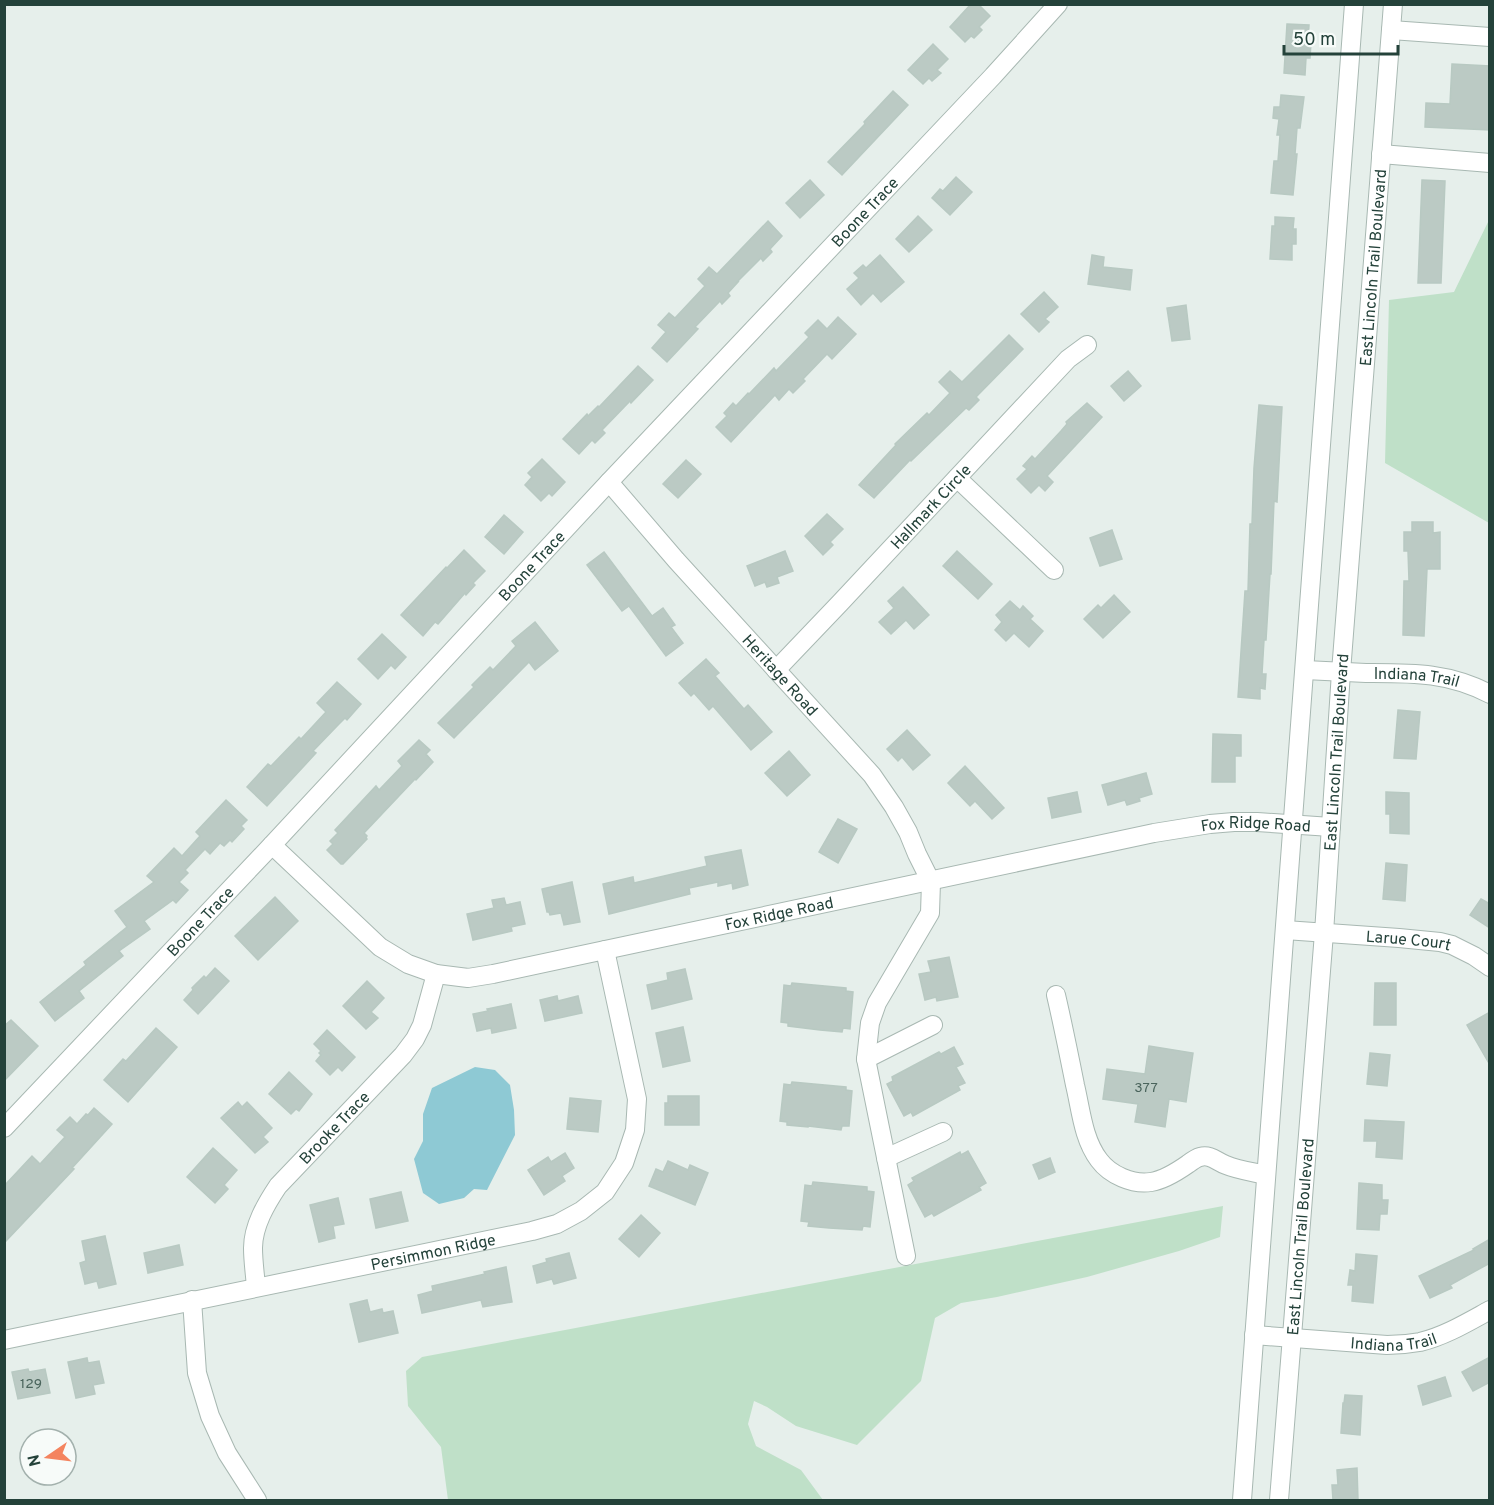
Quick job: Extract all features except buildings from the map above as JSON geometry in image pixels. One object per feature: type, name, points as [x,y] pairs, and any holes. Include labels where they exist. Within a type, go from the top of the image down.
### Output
[{"type":"street","name":"Boone Trace","points":[[4,1128],[272,845],[1058,4]]},
{"type":"street","points":[[1242,1500],[1354,4]]},
{"type":"street","name":"East Lincoln Trail Boulevard","points":[[1279,1500],[1393,4]]},
{"type":"street","points":[[1391,30],[1490,37]]},
{"type":"street","points":[[1381,154],[1490,163]]},
{"type":"street","name":"Hallmark Circle","points":[[776,670],[1068,359],[1087,345]]},
{"type":"street","points":[[957,478],[1054,570]]},
{"type":"street","name":"Heritage Road","points":[[609,482],[676,560],[872,774],[903,824],[931,882]]},
{"type":"street","name":"Indiana Trail","points":[[1305,670],[1431,675],[1461,681],[1490,694]]},
{"type":"street","name":"Fox Ridge Road","points":[[272,845],[380,947],[408,964],[436,974],[468,978],[931,882],[1154,833],[1234,822],[1331,827]]},
{"type":"street","points":[[906,1256],[866,1059],[870,1023],[878,1003],[930,913],[931,882]]},
{"type":"street","name":"Larue Court","points":[[1285,930],[1440,942],[1452,945],[1490,967]]},
{"type":"street","name":"Persimmon Ridge","points":[[4,1340],[532,1231],[557,1224],[581,1210],[605,1192],[624,1163],[635,1130],[637,1100],[605,950]]},
{"type":"street","name":"Brooke Trace","points":[[256,1287],[253,1246],[258,1221],[267,1201],[278,1186],[404,1054],[422,1025],[436,974]]},
{"type":"street","points":[[1056,995],[1087,1138],[1100,1161],[1110,1170],[1131,1181],[1153,1182],[1200,1157],[1207,1156],[1224,1165],[1266,1175]]},
{"type":"street","points":[[866,1059],[933,1025]]},
{"type":"street","points":[[886,1158],[943,1132]]},
{"type":"street","points":[[192,1300],[197,1373],[210,1416],[227,1454],[257,1500]]},
{"type":"street","name":"Indiana Trail","points":[[1254,1335],[1387,1345],[1418,1342],[1443,1334],[1490,1310]]},
{"type":"green space","points":[[1489,220],[1489,523],[1385,463],[1389,300],[1454,292]]},
{"type":"green space","points":[[1223,1206],[1220,1237],[1087,1277],[961,1303],[935,1318],[921,1381],[857,1445],[796,1426],[754,1401],[748,1424],[756,1446],[801,1470],[823,1500],[448,1500],[441,1447],[408,1406],[406,1371],[422,1357]]},
{"type":"water","points":[[475,1067],[495,1070],[510,1085],[515,1135],[487,1190],[474,1189],[464,1198],[439,1204],[423,1193],[414,1159],[423,1141],[423,1114],[432,1088]]}]
